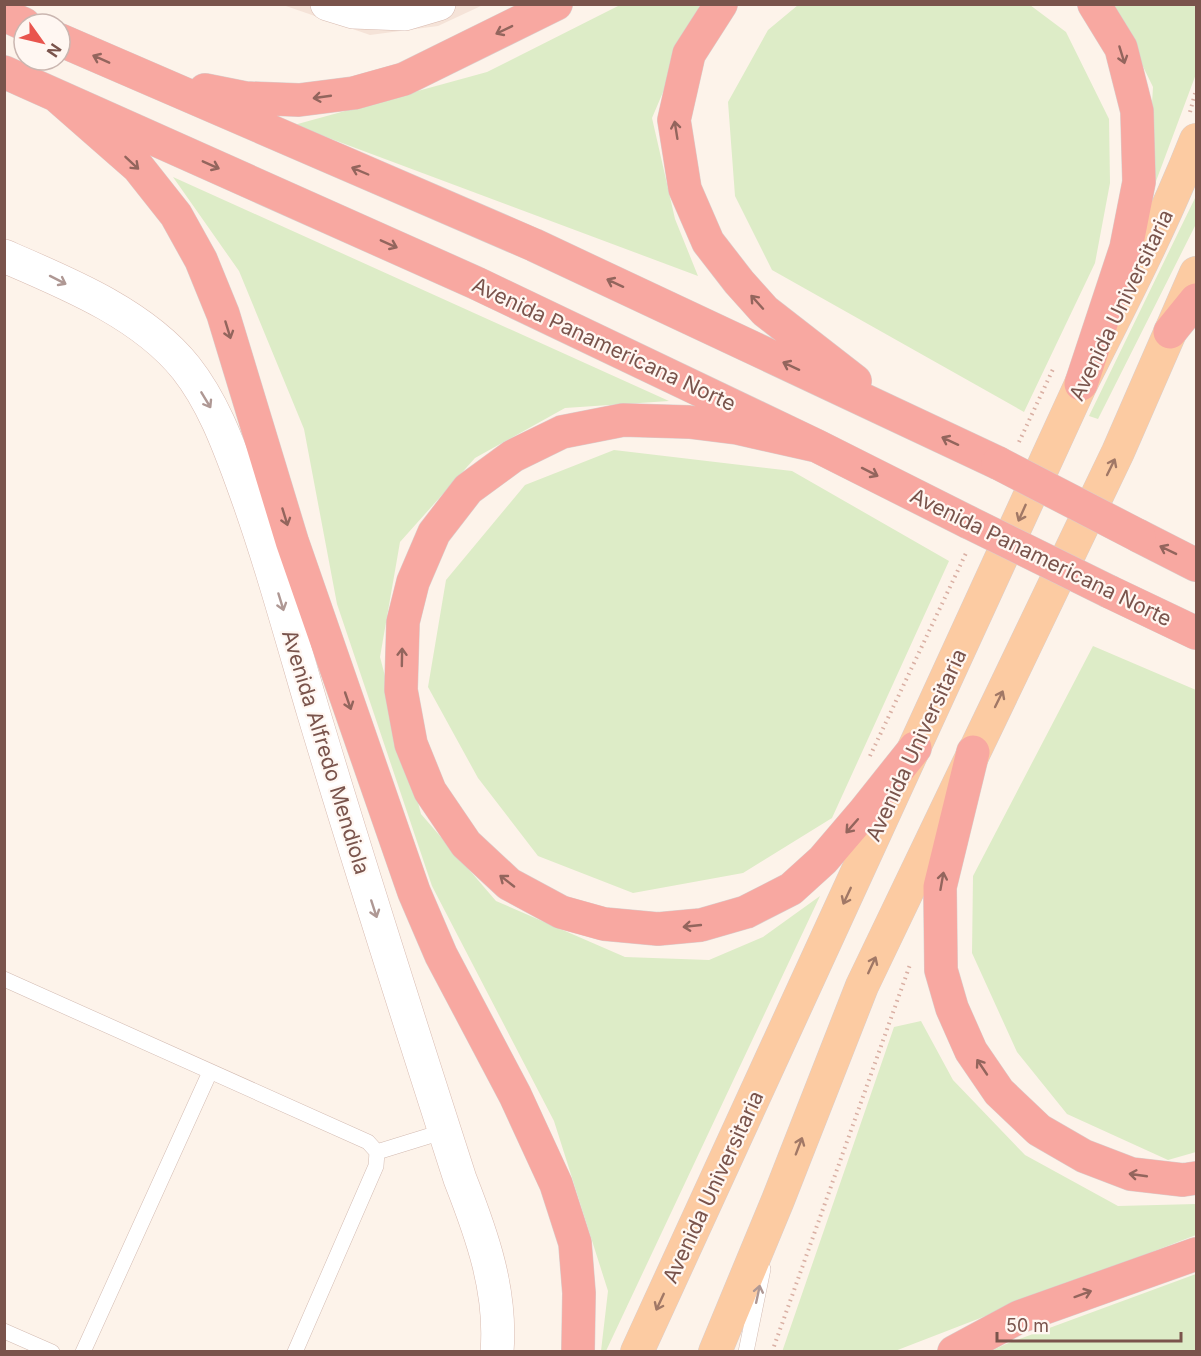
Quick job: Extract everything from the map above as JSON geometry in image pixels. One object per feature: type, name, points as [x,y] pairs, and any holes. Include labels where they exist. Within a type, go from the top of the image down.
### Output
[{"type":"highway","points":[[141,77],[245,98],[299,100],[354,93],[404,79],[556,4]]},
{"type":"highway","points":[[721,4],[689,54],[674,120],[686,189],[708,242],[765,311],[901,418]]},
{"type":"highway","points":[[1081,384],[1126,248],[1139,182],[1137,111],[1121,48],[1094,4]]},
{"type":"highway","points":[[72,45],[534,245],[998,463],[1197,565]]},
{"type":"highway","name":"Avenida Panamericana Norte","points":[[4,72],[476,283],[818,446],[1197,633]]},
{"type":"highway","points":[[57,96],[138,167],[176,215],[201,260],[223,314],[292,541],[414,892],[441,955],[515,1095],[556,1184],[575,1243],[579,1293],[578,1352]]},
{"type":"highway","points":[[1170,332],[1197,300]]},
{"type":"highway","points":[[818,446],[713,425],[623,420],[562,432],[513,456],[468,489],[434,533],[413,582],[403,622],[401,690],[411,744],[430,791],[466,844],[509,884],[561,912],[604,924],[658,929],[701,925],[746,912],[791,889],[823,860],[915,748]]},
{"type":"highway","points":[[973,752],[940,887],[941,970],[952,1008],[971,1051],[999,1092],[1039,1130],[1084,1156],[1131,1174],[1183,1180],[1197,1178]]},
{"type":"highway","points":[[954,1352],[1019,1317],[1197,1254]]},
{"type":"main road","points":[[327,4],[353,12],[405,14],[439,4]]},
{"type":"main road","name":"Avenida Universitaria","points":[[637,1352],[1081,384],[1147,253],[1197,140]]},
{"type":"main road","name":"Avenida Alfredo Mendiola","points":[[5,258],[81,292],[141,325],[166,345],[188,370],[222,429],[256,520],[337,793],[445,1131],[482,1238],[496,1295],[497,1352]]},
{"type":"main road","points":[[715,1352],[778,1200],[862,986],[1118,452],[1197,273]]},
{"type":"lane","points":[[4,979],[368,1142],[377,1152],[376,1166],[295,1352]]},
{"type":"lane","points":[[83,1352],[210,1071]]},
{"type":"lane","points":[[377,1152],[445,1131]]},
{"type":"lane","points":[[746,1352],[778,1200]]},
{"type":"lane","points":[[4,1331],[52,1352]]},
{"type":"shaded area","points":[[283,5],[483,5],[438,26],[370,35]]},
{"type":"green space","points":[[620,5],[700,5],[652,118],[675,219],[698,276],[294,125],[487,72]]},
{"type":"green space","points":[[798,5],[1030,5],[1066,32],[1109,119],[1110,183],[1095,263],[1024,412],[772,270],[735,196],[728,102],[768,30]]},
{"type":"green space","points":[[1113,5],[1196,5],[1196,74],[1146,208],[1153,87]]},
{"type":"green space","points":[[173,177],[669,401],[565,408],[475,458],[400,542],[380,657],[421,814],[496,901],[625,957],[709,960],[763,937],[820,896],[606,1351],[601,1351],[608,1291],[554,1121],[432,886],[337,604],[304,429],[239,271]]},
{"type":"green space","points":[[1196,196],[1196,224],[1098,419],[1089,416]]},
{"type":"green space","points":[[614,450],[792,471],[949,561],[832,818],[743,873],[633,893],[538,856],[478,778],[428,687],[446,580],[525,485]]},
{"type":"green space","points":[[1093,646],[1196,690],[1196,1152],[1168,1160],[1067,1114],[1017,1052],[972,953],[973,876]]},
{"type":"green space","points":[[921,1021],[953,1080],[1025,1155],[1118,1206],[1196,1204],[1196,1235],[895,1351],[782,1352],[894,1027]]},
{"type":"green space","points":[[1196,1274],[1196,1351],[991,1351],[1006,1344]]}]
